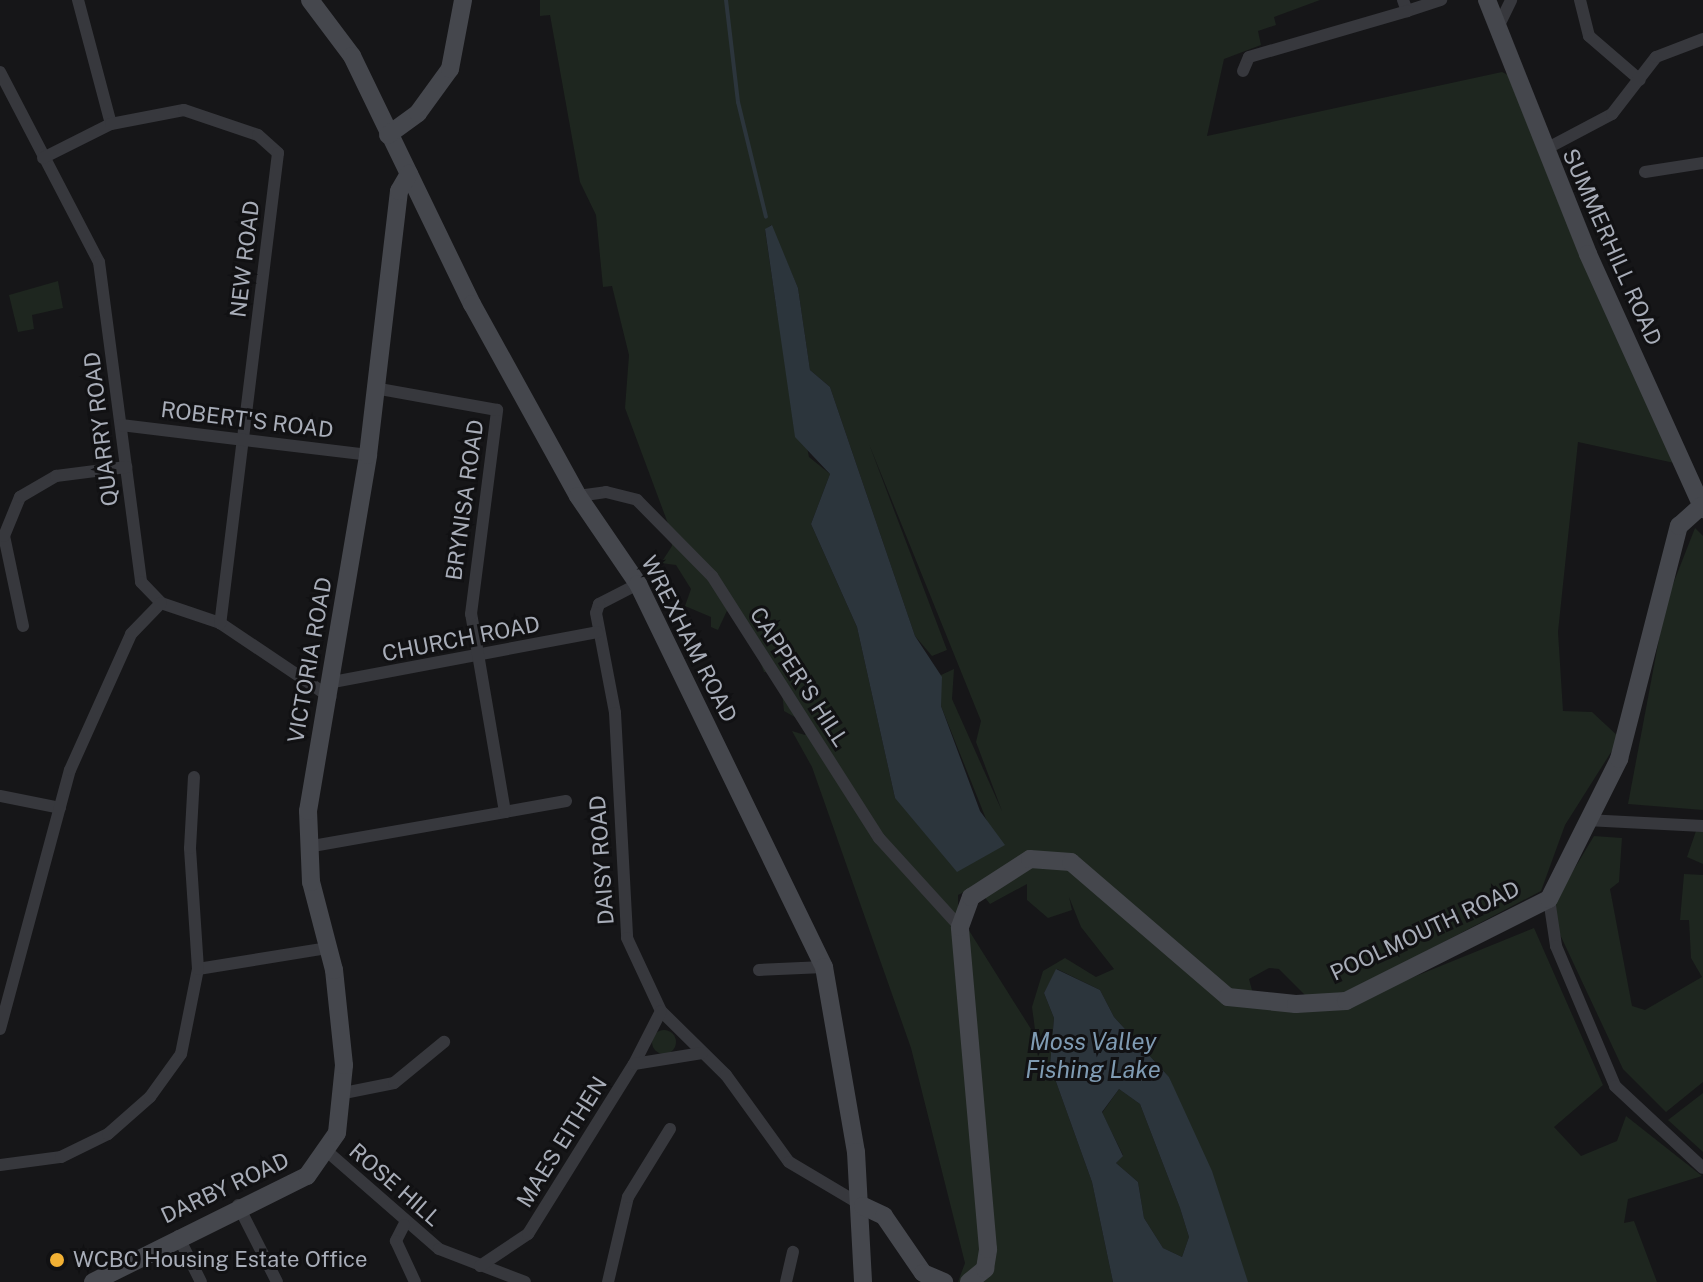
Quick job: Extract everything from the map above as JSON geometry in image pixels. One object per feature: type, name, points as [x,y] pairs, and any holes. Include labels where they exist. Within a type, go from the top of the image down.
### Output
[{"type":"street","points":[[78,0],[111,124]]},
{"type":"street","name":"WREXHAM ROAD","points":[[310,0],[352,56],[388,135],[578,496],[638,584],[824,967],[863,1206],[863,1282]]},
{"type":"street","points":[[388,135],[418,113],[450,69],[463,0]]},
{"type":"street","points":[[1243,71],[1249,57],[1405,6],[1441,0]]},
{"type":"street","name":"SUMMERHILL ROAD","points":[[1487,0],[1544,150],[1702,508]]},
{"type":"street","points":[[1498,27],[1511,0]]},
{"type":"street","points":[[1580,0],[1589,36],[1640,80]]},
{"type":"street","points":[[1544,150],[1597,125],[1640,80],[1656,57],[1703,39]]},
{"type":"street","name":"QUARRY ROAD","points":[[0,72],[99,262],[138,571],[161,603]]},
{"type":"street","name":"NEW ROAD","points":[[43,158],[111,124],[184,110],[258,135],[278,153],[220,623]]},
{"type":"street","points":[[1645,172],[1703,163]]},
{"type":"street","name":"VICTORIA ROAD","points":[[329,1153],[344,1093],[328,948],[307,847],[368,455],[399,194],[409,174]]},
{"type":"street","name":"BRYNISA ROAD","points":[[375,388],[497,410],[475,545],[471,614],[505,812]]},
{"type":"street","name":"ROBERT'S ROAD","points":[[121,425],[368,455]]},
{"type":"street","points":[[23,626],[2,536],[20,497],[38,483],[126,467]]},
{"type":"street","name":"CAPPER'S HILL","points":[[578,496],[606,492],[637,500],[712,576],[879,838],[960,927]]},
{"type":"street","name":"POOLMOUTH ROAD","points":[[960,927],[971,897],[996,878],[1030,859],[1071,862],[1228,997],[1296,1004],[1346,1001],[1549,899],[1634,715],[1679,526],[1702,508]]},
{"type":"street","points":[[597,632],[599,604],[638,584]]},
{"type":"street","points":[[0,1029],[60,808],[131,634],[161,603],[220,623],[331,690]]},
{"type":"street","name":"CHURCH ROAD","points":[[331,690],[597,632]]},
{"type":"street","name":"DAISY ROAD","points":[[597,632],[615,713],[621,908],[661,1011],[702,1053],[797,1170],[863,1206]]},
{"type":"street","points":[[0,1165],[61,1157],[108,1134],[150,1097],[181,1054],[198,969],[190,848],[194,777]]},
{"type":"street","points":[[0,796],[60,808]]},
{"type":"street","points":[[307,847],[566,801]]},
{"type":"street","points":[[1586,820],[1703,826]]},
{"type":"street","points":[[1549,899],[1556,946],[1602,1060],[1641,1113],[1703,1168]]},
{"type":"street","points":[[960,927],[988,1249],[985,1269],[969,1282]]},
{"type":"street","points":[[198,969],[328,948]]},
{"type":"street","points":[[759,970],[824,967]]},
{"type":"street","name":"MAES EITHEN","points":[[480,1266],[528,1234],[634,1064],[661,1011]]},
{"type":"street","points":[[344,1093],[394,1083],[444,1042]]},
{"type":"street","name":"MAES EITHEN","points":[[634,1064],[702,1053]]},
{"type":"street","points":[[608,1282],[628,1197],[670,1129]]},
{"type":"street","name":"ROSE HILL","points":[[329,1153],[404,1225],[480,1266],[525,1282]]},
{"type":"street","name":"DARBY ROAD","points":[[93,1282],[238,1205],[307,1176],[329,1153]]},
{"type":"street","points":[[238,1205],[277,1282]]},
{"type":"street","points":[[863,1206],[884,1216],[916,1264],[944,1282]]},
{"type":"street","points":[[404,1225],[396,1241],[415,1282]]},
{"type":"street","points":[[178,1236],[201,1282]]},
{"type":"street","points":[[786,1282],[793,1252]]},
{"type":"shaded area","points":[[540,0],[1320,0],[1274,17],[1276,25],[1258,31],[1261,45],[1224,59],[1207,136],[1502,72],[1512,77],[1679,464],[1578,442],[1558,632],[1563,711],[1592,712],[1620,738],[1565,825],[1541,891],[1400,965],[1389,987],[1534,928],[1603,1085],[1554,1127],[1581,1156],[1617,1141],[1626,1116],[1702,1176],[1628,1199],[1624,1223],[1634,1221],[1657,1282],[1247,1282],[1169,1077],[1114,1017],[1100,990],[1057,969],[1044,993],[1054,1018],[1050,1065],[1092,1182],[1113,1282],[958,1282],[965,1263],[911,1048],[812,767],[792,731],[805,735],[811,726],[784,711],[780,673],[764,672],[740,611],[731,602],[718,630],[711,627],[711,617],[685,606],[691,589],[676,565],[661,563],[672,546],[670,529],[625,408],[629,355],[612,286],[603,287],[596,215],[580,182],[550,15],[540,16]],"holes":[[[771,225],[798,288],[810,370],[830,387],[915,636],[932,656],[947,650],[869,444],[981,721],[976,742],[1002,811],[952,699],[954,669],[941,675],[941,706],[990,829],[895,798],[857,627],[811,524],[830,474],[809,457],[776,305],[765,230]],[[1027,884],[1027,900],[1048,918],[1072,910],[1069,897],[1081,927],[1114,969],[1096,977],[1065,958],[1043,971],[1032,1007],[1036,1037],[958,913],[958,895],[976,886],[990,904]],[[1269,968],[1279,969],[1316,1006],[1253,994],[1249,979]]]},
{"type":"shaded area","points":[[58,281],[63,308],[32,315],[34,329],[18,332],[9,295]]},
{"type":"shaded area","points":[[1695,528],[1703,536],[1703,810],[1628,804],[1666,602]]},
{"type":"shaded area","points":[[1696,831],[1703,832],[1703,864],[1687,857]]},
{"type":"shaded area","points":[[1594,836],[1622,838],[1619,882],[1610,889],[1632,1006],[1645,1010],[1702,977],[1691,958],[1689,920],[1680,920],[1684,874],[1703,875],[1703,1082],[1666,1112],[1623,1069],[1549,911]]},
{"type":"shaded area","points":[[664,1030],[673,1033],[676,1042],[673,1051],[664,1054],[655,1051],[652,1042],[655,1033]]},
{"type":"shaded area","points":[[1119,1089],[1140,1104],[1180,1208],[1189,1237],[1182,1257],[1163,1248],[1144,1218],[1138,1182],[1116,1163],[1123,1155],[1102,1113]]},
{"type":"shaded area","points":[[1703,1093],[1703,1152],[1668,1120]]},
{"type":"water","points":[[772,225],[798,288],[810,370],[830,387],[915,636],[942,677],[941,706],[980,811],[1005,845],[957,872],[895,798],[857,627],[811,524],[830,474],[795,437],[765,229]]},
{"type":"water","name":"Moss Valley Fishing Lake","points":[[1056,969],[1100,990],[1114,1017],[1169,1077],[1212,1171],[1248,1282],[1113,1282],[1092,1182],[1050,1065],[1054,1018],[1044,993]],"holes":[[[1119,1089],[1140,1104],[1189,1237],[1182,1257],[1163,1248],[1144,1218],[1138,1182],[1116,1163],[1123,1156],[1102,1112]]]},
{"type":"waterway","points":[[726,0],[738,102],[766,217]]},
{"type":"place","name":"WCBC Housing Estate Office","points":[[57,1260]]}]
